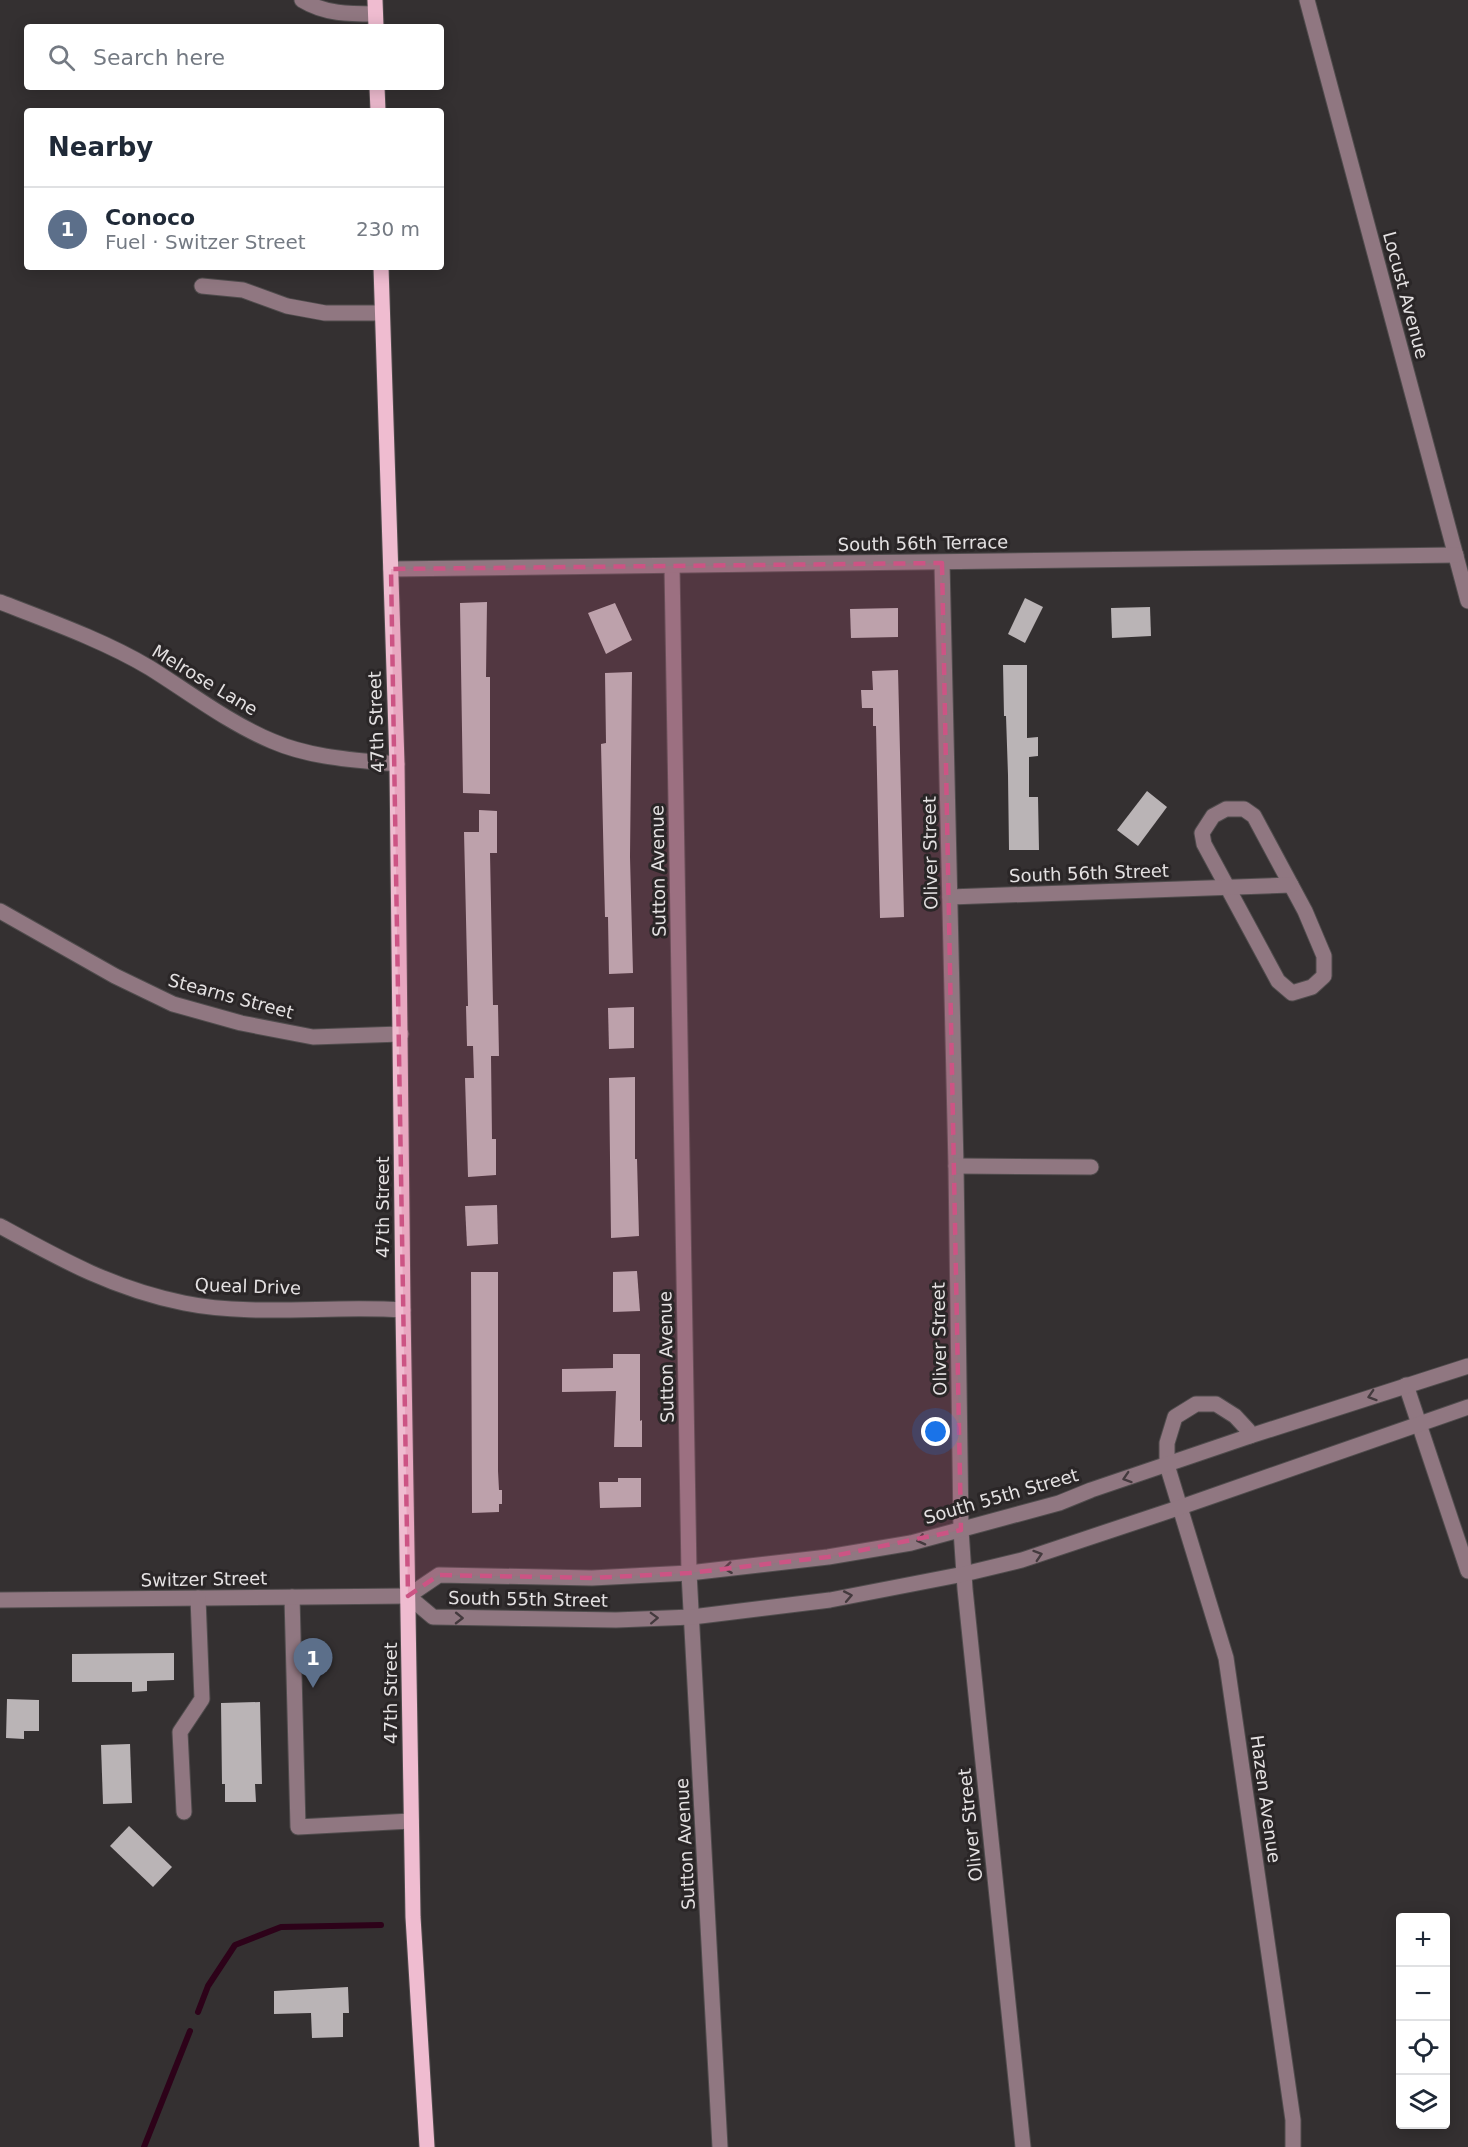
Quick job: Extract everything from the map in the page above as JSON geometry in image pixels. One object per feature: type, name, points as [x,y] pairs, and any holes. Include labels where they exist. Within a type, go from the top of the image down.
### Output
[{"type":"main road","points":[[377,90],[378,108]]},
{"type":"main road","name":"47th Street","points":[[381,270],[397,764],[413,1917],[427,2147]]},
{"type":"street","points":[[302,0],[314,8],[339,14],[375,14]]},
{"type":"street","name":"Locust Avenue","points":[[1307,0],[1468,601]]},
{"type":"street","points":[[202,286],[243,290],[287,306],[325,313],[382,313]]},
{"type":"street","name":"South 56th Terrace","points":[[391,569],[1456,555]]},
{"type":"street","name":"Oliver Street","points":[[942,562],[956,1166],[961,1530],[1023,2147]]},
{"type":"street","name":"Sutton Avenue","points":[[672,566],[689,1573],[720,2147]]},
{"type":"street","name":"Melrose Lane","points":[[0,602],[67,627],[148,667],[210,708],[272,741],[331,758],[397,764]]},
{"type":"street","points":[[1226,809],[1244,809],[1254,816],[1305,911],[1324,956],[1324,976],[1312,987],[1292,993],[1278,981],[1228,888],[1204,844],[1202,833],[1213,816],[1226,809]]},
{"type":"street","name":"South 56th Street","points":[[950,897],[1291,885]]},
{"type":"street","name":"Stearns Street","points":[[0,911],[96,966],[173,1004],[241,1023],[313,1037],[401,1034]]},
{"type":"street","points":[[956,1166],[1091,1167]]},
{"type":"street","name":"Queal Drive","points":[[0,1226],[76,1268],[130,1290],[185,1304],[243,1309],[403,1310]]},
{"type":"street","name":"South 55th Street","points":[[1468,1366],[1250,1436],[1059,1503],[911,1543],[828,1557],[689,1573],[592,1578],[439,1575],[408,1596],[433,1617],[616,1620],[692,1617],[830,1600],[964,1574],[1022,1560],[1468,1407]]},
{"type":"street","points":[[1406,1385],[1468,1571]]},
{"type":"street","points":[[1167,1465],[1167,1443],[1175,1417],[1196,1404],[1216,1404],[1235,1416],[1248,1430],[1250,1436]]},
{"type":"street","name":"Hazen Avenue","points":[[1167,1465],[1226,1658],[1293,2120],[1293,2147]]},
{"type":"street","name":"Switzer Street","points":[[0,1600],[408,1596]]},
{"type":"street","points":[[292,1597],[298,1827],[411,1821]]},
{"type":"street","points":[[184,1812],[180,1732],[202,1699],[198,1598]]},
{"type":"highlighted area","points":[[942,563],[961,1530],[828,1557],[689,1573],[592,1578],[439,1575],[408,1596],[391,569]]},
{"type":"building","points":[[1025,598],[1043,607],[1025,643],[1008,634]]},
{"type":"building","points":[[487,602],[486,677],[490,677],[490,794],[463,793],[460,603]]},
{"type":"building","points":[[615,603],[632,640],[606,654],[588,613]]},
{"type":"building","points":[[1150,607],[1151,636],[1112,638],[1111,608]]},
{"type":"building","points":[[898,608],[898,637],[851,638],[850,609]]},
{"type":"building","points":[[1003,665],[1027,665],[1027,738],[1038,737],[1038,756],[1029,757],[1029,797],[1038,797],[1039,850],[1009,850]]},
{"type":"building","points":[[898,670],[904,917],[880,918],[876,726],[873,726],[873,708],[862,708],[861,690],[873,690],[872,671]]},
{"type":"building","points":[[632,672],[630,857],[633,973],[609,974],[608,917],[605,917],[601,744],[606,743],[605,673]]},
{"type":"building","points":[[1147,791],[1167,807],[1138,846],[1117,830]]},
{"type":"building","points":[[479,810],[497,811],[497,853],[490,853],[493,1005],[498,1005],[499,1056],[491,1056],[492,1139],[496,1139],[496,1175],[468,1177],[465,1078],[474,1078],[473,1046],[467,1046],[464,832],[479,832]]},
{"type":"building","points":[[634,1007],[634,1048],[609,1049],[608,1008]]},
{"type":"building","points":[[635,1077],[635,1159],[637,1159],[639,1236],[611,1238],[609,1078]]},
{"type":"building","points":[[497,1205],[498,1244],[467,1246],[465,1206]]},
{"type":"building","points":[[637,1271],[640,1311],[613,1312],[613,1272]]},
{"type":"building","points":[[471,1272],[498,1272],[498,1471],[499,1490],[502,1490],[502,1504],[499,1504],[499,1512],[472,1513]]},
{"type":"building","points":[[613,1354],[640,1354],[642,1447],[614,1447],[616,1391],[562,1392],[562,1369],[613,1368]]},
{"type":"building","points":[[618,1478],[641,1478],[641,1507],[600,1508],[599,1482],[618,1482]]},
{"type":"building","points":[[174,1653],[174,1680],[147,1681],[147,1691],[132,1692],[132,1682],[72,1682],[72,1654]]},
{"type":"building","points":[[7,1699],[39,1700],[39,1731],[24,1731],[24,1739],[6,1738]]},
{"type":"building","points":[[260,1702],[262,1784],[255,1784],[256,1802],[225,1802],[225,1784],[222,1784],[221,1703]]},
{"type":"building","points":[[130,1744],[132,1803],[103,1804],[101,1745]]},
{"type":"building","points":[[129,1826],[172,1867],[153,1887],[110,1846]]},
{"type":"building","points":[[348,1987],[349,2013],[343,2013],[343,2037],[312,2038],[311,2013],[274,2014],[274,1991]]},
{"type":"waterway","points":[[198,2012],[208,1986],[235,1945],[281,1927],[381,1925]]},
{"type":"waterway","points":[[144,2147],[190,2031]]},
{"type":"place","name":"Conoco","points":[[313,1688]]}]
